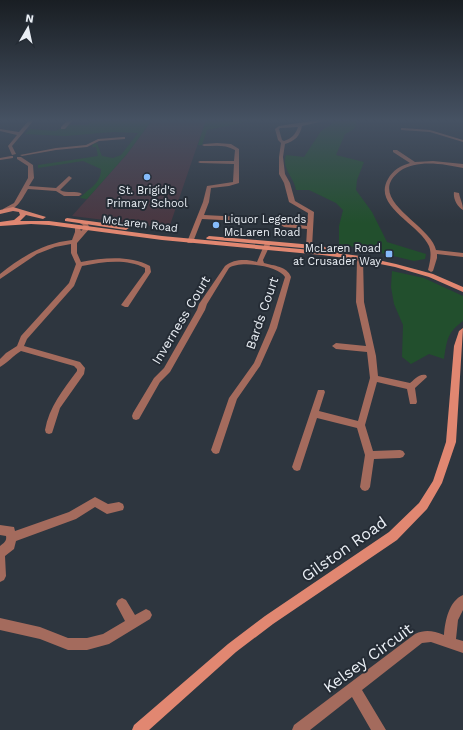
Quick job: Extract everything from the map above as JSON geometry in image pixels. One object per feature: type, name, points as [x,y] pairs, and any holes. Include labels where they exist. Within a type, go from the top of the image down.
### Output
[{"type":"main road","name":"McLaren Road","points":[[2,211],[20,210],[36,216],[191,239]]},
{"type":"main road","points":[[12,224],[22,218],[23,213],[20,210]]},
{"type":"main road","name":"McLaren Road","points":[[0,224],[37,221],[86,228],[267,246],[360,259],[428,274],[463,290]]},
{"type":"main road","name":"McLaren Road","points":[[267,246],[309,246],[376,257],[431,270],[463,284]]},
{"type":"main road","name":"Gilston Road","points":[[139,730],[232,648],[269,620],[393,536],[423,506],[437,483],[449,452],[452,433],[458,346],[463,331]]},
{"type":"street","points":[[0,158],[12,156],[13,159],[31,154]]},
{"type":"street","points":[[191,239],[206,202],[209,187],[215,185],[231,185],[236,183],[237,154]]},
{"type":"street","points":[[281,154],[282,174],[287,183],[292,202],[311,212],[309,246]]},
{"type":"street","points":[[399,154],[414,164]]},
{"type":"street","points":[[2,211],[16,204],[31,178],[30,165],[21,156]]},
{"type":"street","points":[[200,162],[237,163]]},
{"type":"street","points":[[431,270],[434,252],[432,245],[424,234],[392,204],[387,188],[391,176],[401,169],[414,164],[440,162],[463,166]]},
{"type":"street","points":[[57,190],[69,178]]},
{"type":"street","points":[[27,187],[57,190],[64,194],[79,194]]},
{"type":"street","points":[[456,193],[457,200],[463,208]]},
{"type":"street","points":[[16,204],[20,210]]},
{"type":"street","points":[[200,217],[242,219]]},
{"type":"street","points":[[0,277],[39,250],[60,243],[75,242],[86,228],[82,222]]},
{"type":"street","points":[[284,225],[311,228]]},
{"type":"street","points":[[77,227],[78,232],[75,239],[74,258],[79,264]]},
{"type":"street","name":"Bards Court","points":[[216,450],[233,398],[257,364],[273,328],[288,277],[285,271],[261,265],[265,261],[268,253],[267,246]]},
{"type":"street","points":[[434,252],[463,255]]},
{"type":"street","points":[[360,259],[360,302],[370,349],[374,378],[361,425],[370,455],[365,487]]},
{"type":"street","points":[[79,264],[116,260],[142,264],[148,267],[148,272],[125,305]]},
{"type":"street","name":"Inverness Court","points":[[136,416],[157,380],[167,370],[203,304],[227,267],[238,262],[261,265]]},
{"type":"street","points":[[0,364],[9,354],[20,348],[24,338],[72,284],[79,264]]},
{"type":"street","points":[[336,346],[370,349]]},
{"type":"street","points":[[20,348],[78,364],[81,368],[81,372],[61,398],[54,410],[49,430]]},
{"type":"street","points":[[411,387],[423,377]]},
{"type":"street","points":[[374,378],[411,387]]},
{"type":"street","points":[[411,387],[413,402]]},
{"type":"street","points":[[297,467],[321,392]]},
{"type":"street","points":[[315,414],[361,425]]},
{"type":"street","points":[[370,455],[400,454]]},
{"type":"street","points":[[12,537],[72,516],[95,502],[107,509],[119,508]]},
{"type":"street","points":[[0,530],[10,531],[12,537],[10,545],[0,554],[0,576]]},
{"type":"street","points":[[450,642],[451,620],[454,611],[463,601]]},
{"type":"street","points":[[122,604],[133,623]]},
{"type":"street","points":[[0,624],[40,633],[68,644],[87,644],[105,640],[146,615]]},
{"type":"street","name":"Kelsey Circuit","points":[[299,730],[419,638],[431,636],[463,647]]},
{"type":"street","points":[[354,688],[379,730]]},
{"type":"shaded area","name":"St. Brigid's Primary School","points":[[127,154],[194,154],[169,228],[72,216]]},
{"type":"green space","points":[[98,154],[113,158],[127,154],[87,199],[80,198],[97,182],[101,169],[83,161],[38,168],[38,165],[98,156]]},
{"type":"green space","points":[[306,154],[336,154],[364,162],[357,180],[356,190],[372,212],[387,242],[426,254],[425,259],[414,261],[356,247],[339,245],[339,226],[343,210],[336,203],[309,190],[296,190],[286,168],[286,155],[304,157]]},
{"type":"green space","points":[[392,271],[424,278],[463,296],[463,321],[454,329],[449,337],[444,359],[429,354],[411,364],[402,357],[403,325],[394,304],[391,287]]},
{"type":"place","name":"St. Brigid's Primary School","points":[[147,177]]},
{"type":"place","name":"Liquor Legends McLaren Road","points":[[216,225]]},
{"type":"place","name":"McLaren Road at Crusader Way","points":[[389,254]]}]
